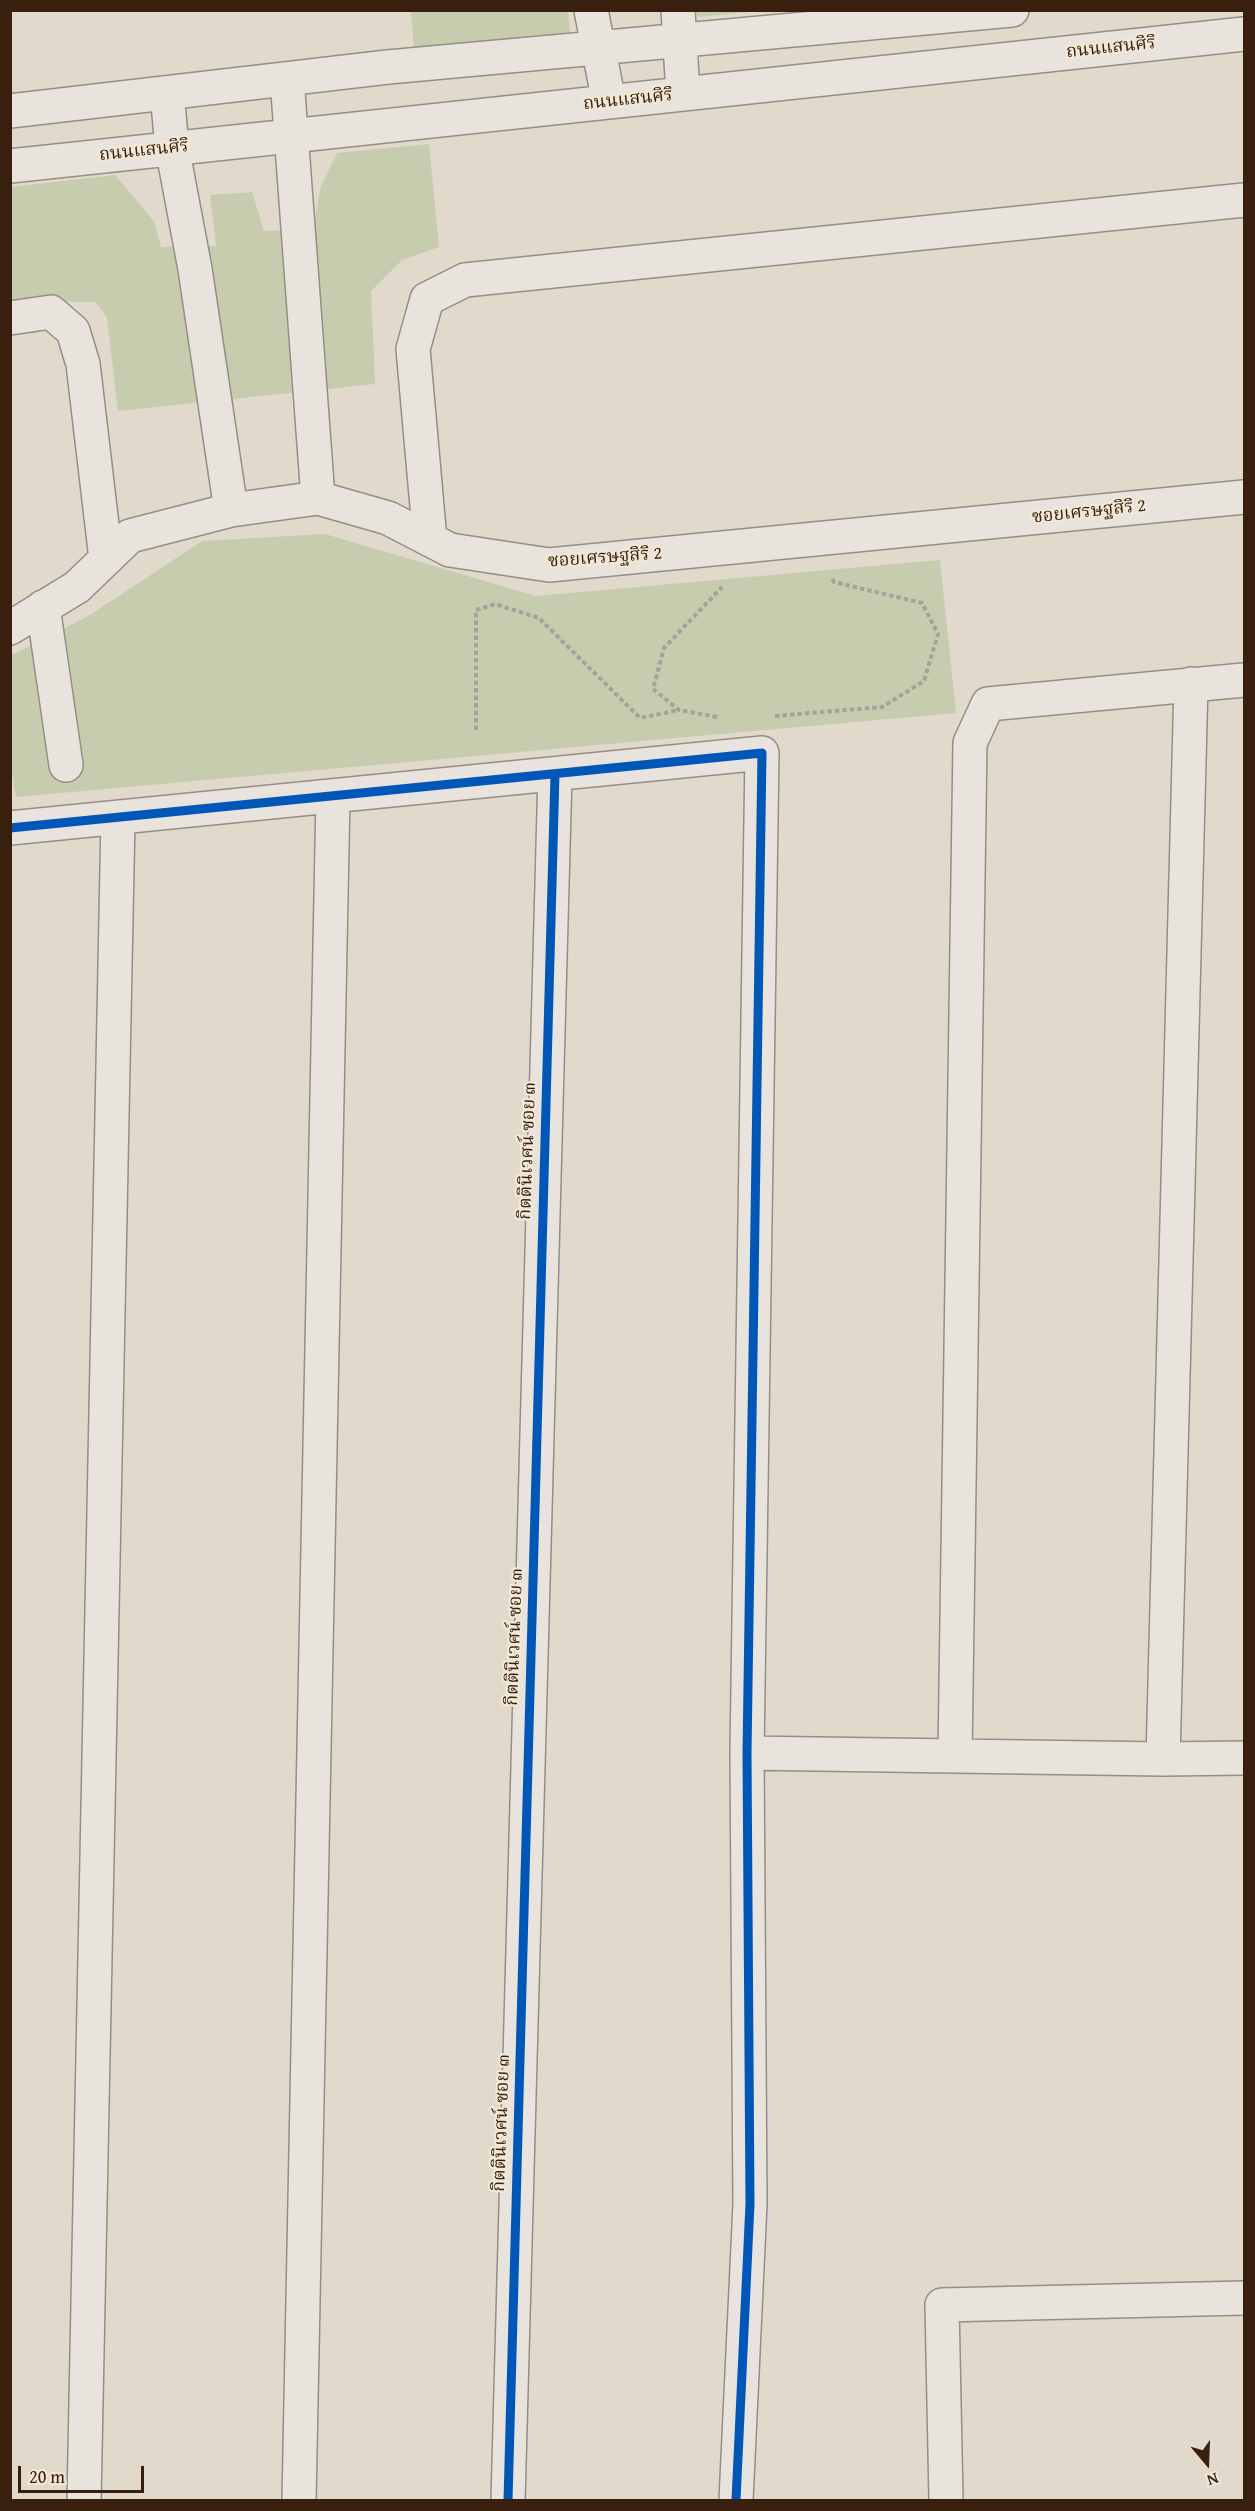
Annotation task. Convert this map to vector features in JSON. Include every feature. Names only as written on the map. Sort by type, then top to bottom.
[{"type":"street","points":[[591,10],[609,102]]},
{"type":"street","points":[[10,111],[388,67],[599,48],[679,26],[1012,10]]},
{"type":"street","points":[[679,26],[683,94]]},
{"type":"street","name":"ถนนแสนศิริ","points":[[10,166],[1245,34]]},
{"type":"street","points":[[287,79],[318,498]]},
{"type":"street","points":[[167,93],[172,147],[195,269],[231,510]]},
{"type":"street","points":[[430,540],[413,349],[427,299],[465,280],[1245,200]]},
{"type":"street","points":[[10,318],[51,312],[73,332],[83,364],[106,559]]},
{"type":"street","name":"ซอยเศรษฐสิริ 2","points":[[10,628],[77,587],[130,536],[231,510],[318,498],[387,518],[450,549],[549,565],[1245,497]]},
{"type":"street","points":[[43,607],[66,765]]},
{"type":"street","points":[[955,1755],[970,742],[988,704],[1245,680]]},
{"type":"street","points":[[1163,1759],[1191,684]]},
{"type":"street","points":[[10,828],[762,753],[747,1753],[750,2204],[736,2500]]},
{"type":"street","name":"กิตตินิเวศน์ ซอย ๓","points":[[508,2500],[555,774]]},
{"type":"street","points":[[299,2500],[333,796]]},
{"type":"street","points":[[84,2500],[118,818]]},
{"type":"street","points":[[747,1753],[1163,1759],[1245,1758]]},
{"type":"street","points":[[946,2500],[942,2305],[1245,2298]]},
{"type":"path","points":[[769,717],[882,707],[924,681],[938,634],[922,603],[834,582],[811,539]]},
{"type":"path","points":[[679,710],[653,689],[664,648],[762,544]]},
{"type":"path","points":[[476,730],[476,610],[495,604],[539,618],[640,718],[679,710],[723,718]]},
{"type":"green space","points":[[411,11],[568,11],[570,32],[414,51]]},
{"type":"green space","points":[[692,11],[757,11],[699,17]]},
{"type":"green space","points":[[429,144],[439,247],[402,260],[371,291],[375,384],[118,411],[107,318],[96,302],[11,301],[10,187],[115,175],[154,221],[161,247],[216,246],[210,195],[252,192],[264,231],[313,230],[321,186],[337,153]]},
{"type":"green space","points":[[325,534],[536,596],[940,560],[956,713],[16,797],[10,762],[10,656],[90,615],[202,541]]},
{"type":"cycle path","points":[[10,828],[762,753],[747,1753],[750,2204],[736,2500]]},
{"type":"cycle path","points":[[508,2500],[555,774]]}]
